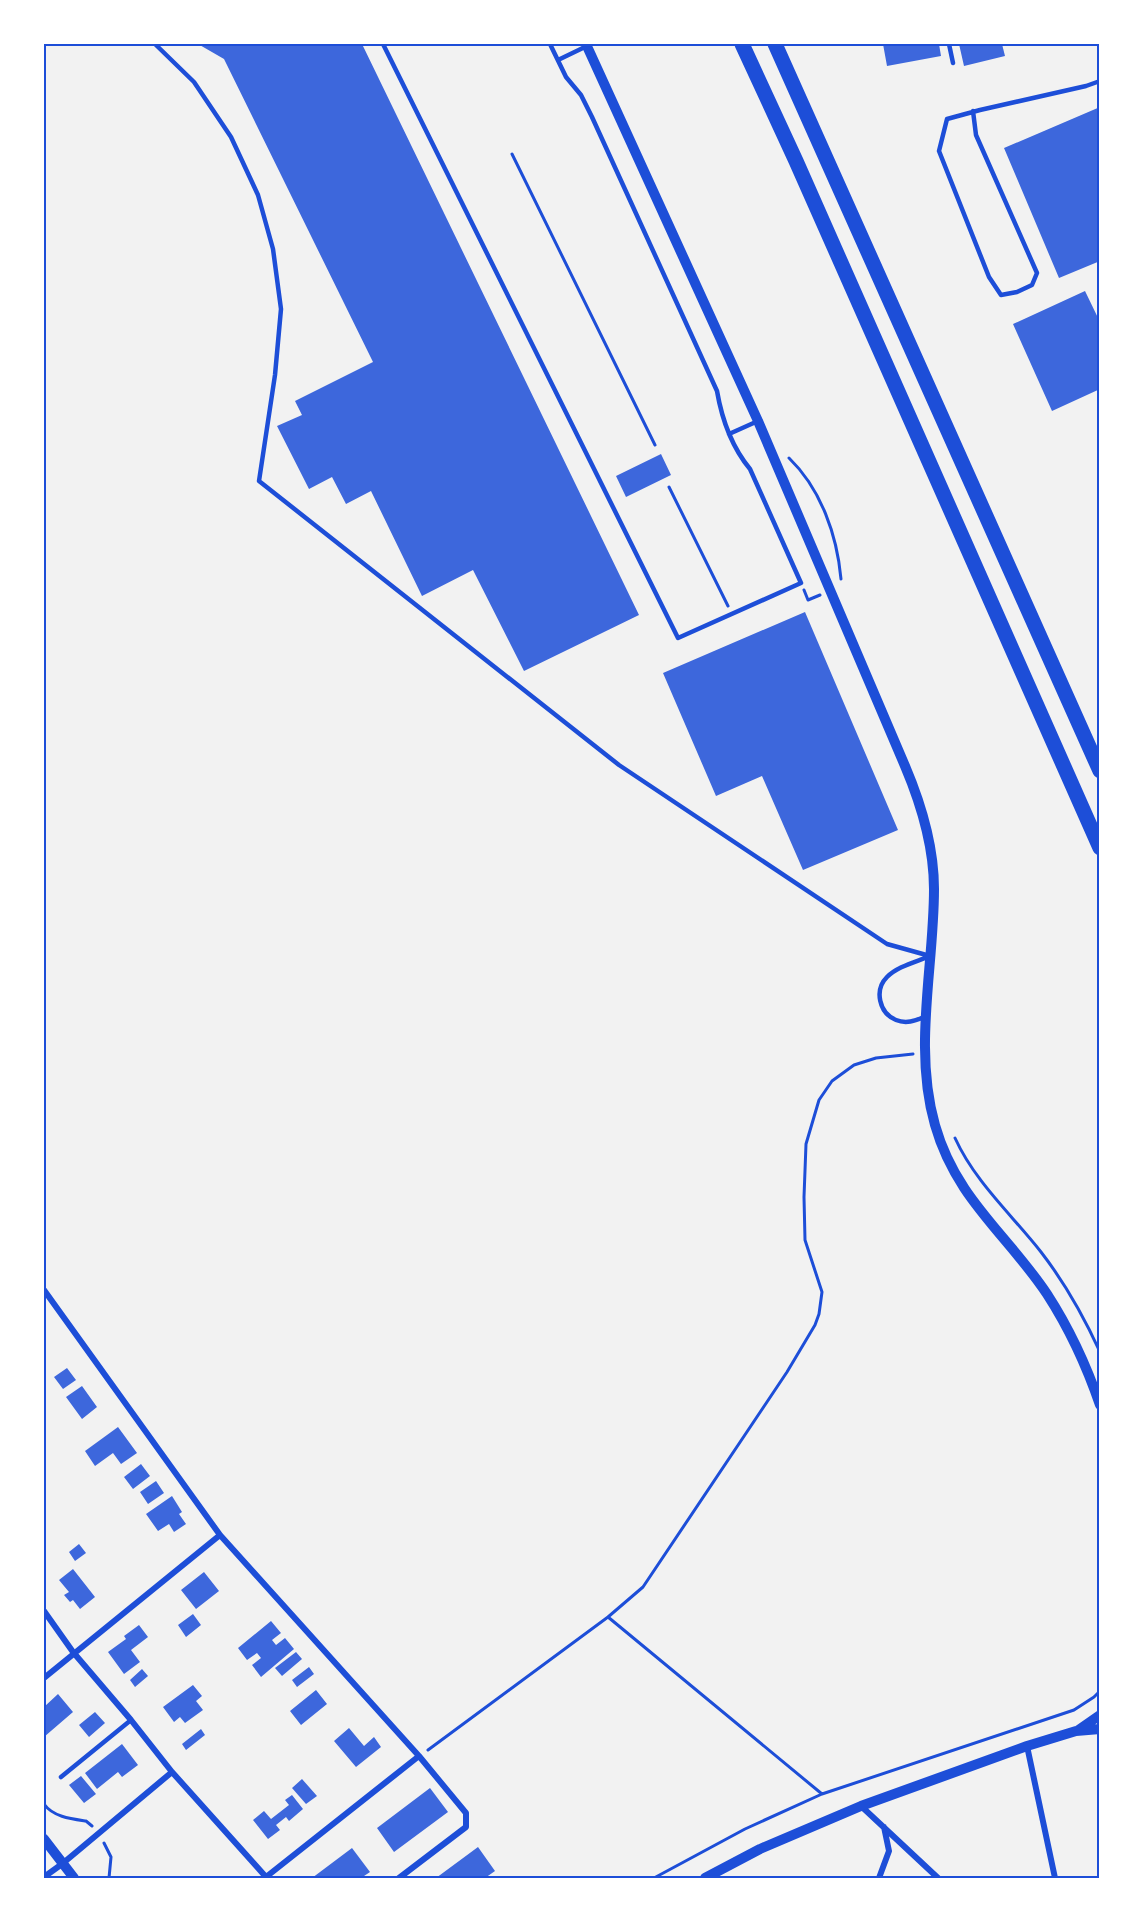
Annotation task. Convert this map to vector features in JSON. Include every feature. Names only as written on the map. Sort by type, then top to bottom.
[{"type":"highway","points":[[742,44],[1100,848]]},
{"type":"highway","points":[[775,44],[1100,771]]},
{"type":"street","points":[[586,45],[758,422],[922,809],[929,836],[934,888],[926,1017],[925,1053],[928,1092],[934,1122],[951,1169],[967,1195],[1047,1294],[1074,1342],[1100,1405]]},
{"type":"street","points":[[44,1290],[220,1535],[419,1756],[466,1813],[466,1827],[399,1878]]},
{"type":"street","points":[[44,1678],[73,1652],[220,1535]]},
{"type":"street","points":[[44,1611],[73,1652],[172,1772],[267,1878],[419,1756]]},
{"type":"street","points":[[1076,1731],[1100,1715]]},
{"type":"street","points":[[705,1878],[760,1849],[861,1806],[1027,1746],[1076,1731],[1100,1729]]},
{"type":"street","points":[[1027,1746],[1055,1878]]},
{"type":"street","points":[[44,1876],[62,1864],[172,1772]]},
{"type":"street","points":[[861,1806],[938,1878]]},
{"type":"street","points":[[879,1878],[889,1851],[884,1827]]},
{"type":"street","points":[[44,1839],[74,1878]]},
{"type":"lane","points":[[155,44],[194,82],[231,137],[258,195],[273,249],[281,309],[275,375],[260,481],[619,765],[887,944],[930,956]]},
{"type":"lane","points":[[383,44],[678,638],[801,583],[750,469],[737,453],[721,414],[717,391],[592,117],[581,95],[566,77],[550,44]]},
{"type":"lane","points":[[949,44],[953,63]]},
{"type":"lane","points":[[558,60],[586,45]]},
{"type":"lane","points":[[974,111],[976,135],[1037,273],[1032,285],[1017,292],[1001,295],[988,277],[939,151],[946,119],[974,111],[1100,81]]},
{"type":"lane","points":[[729,434],[758,422]]},
{"type":"lane","points":[[926,1017],[911,1022],[897,1021],[887,1015],[878,996],[880,987],[886,978],[896,970],[930,956]]},
{"type":"lane","points":[[61,1777],[131,1720]]},
{"type":"path","points":[[512,154],[655,445]]},
{"type":"path","points":[[785,453],[807,476],[835,538],[841,586]]},
{"type":"path","points":[[669,487],[732,613]]},
{"type":"path","points":[[419,1756],[608,1617],[643,1587],[787,1372],[815,1325],[819,1314],[822,1292],[805,1240],[804,1197],[806,1144],[819,1100],[832,1081],[854,1065],[876,1058],[925,1053]]},
{"type":"path","points":[[952,1129],[966,1158],[986,1187],[1042,1253],[1067,1288],[1100,1352]]},
{"type":"path","points":[[608,1617],[822,1794]]},
{"type":"path","points":[[654,1878],[745,1829],[822,1794],[1074,1710],[1094,1697],[1100,1690]]},
{"type":"building","points":[[198,44],[362,44],[639,615],[524,671],[473,570],[422,596],[371,491],[346,504],[332,477],[309,489],[277,426],[302,415],[295,401],[373,362],[224,59]]},
{"type":"building","points":[[883,44],[939,44],[941,56],[887,66]]},
{"type":"building","points":[[959,44],[1002,44],[1005,56],[964,66]]},
{"type":"building","points":[[1100,107],[1100,261],[1059,278],[1004,148]]},
{"type":"building","points":[[1085,291],[1100,322],[1100,389],[1052,411],[1013,324]]},
{"type":"building","points":[[661,454],[671,475],[626,497],[616,476]]},
{"type":"building","points":[[805,612],[898,830],[803,870],[762,776],[716,796],[663,673]]},
{"type":"building","points":[[67,1368],[76,1380],[63,1389],[54,1377]]},
{"type":"building","points":[[82,1386],[97,1407],[82,1419],[66,1397]]},
{"type":"building","points":[[118,1427],[137,1453],[121,1464],[113,1453],[95,1466],[85,1451]]},
{"type":"building","points":[[141,1464],[150,1476],[133,1489],[124,1477]]},
{"type":"building","points":[[156,1481],[164,1493],[148,1504],[140,1492]]},
{"type":"building","points":[[172,1496],[186,1524],[174,1532],[169,1524],[158,1531],[146,1514]]},
{"type":"building","points":[[79,1544],[86,1553],[75,1561],[69,1552]]},
{"type":"building","points":[[73,1569],[95,1597],[80,1609],[73,1600],[70,1602],[64,1595],[69,1592],[59,1580]]},
{"type":"building","points":[[204,1572],[219,1591],[196,1609],[181,1590]]},
{"type":"building","points":[[193,1614],[201,1625],[186,1637],[178,1625]]},
{"type":"building","points":[[271,1621],[281,1633],[272,1640],[276,1645],[285,1638],[294,1649],[261,1677],[252,1665],[261,1658],[257,1653],[247,1660],[238,1648]]},
{"type":"building","points":[[139,1625],[148,1637],[131,1650],[140,1662],[124,1674],[108,1652],[126,1639],[124,1636]]},
{"type":"building","points":[[296,1652],[302,1659],[282,1676],[275,1668]]},
{"type":"building","points":[[309,1667],[314,1674],[297,1687],[292,1680]]},
{"type":"building","points":[[142,1669],[148,1676],[135,1687],[130,1680]]},
{"type":"building","points":[[193,1685],[202,1696],[196,1701],[203,1710],[185,1723],[180,1717],[174,1722],[163,1707]]},
{"type":"building","points":[[316,1690],[327,1704],[301,1725],[290,1711]]},
{"type":"building","points":[[58,1694],[73,1712],[44,1737],[44,1707]]},
{"type":"building","points":[[95,1712],[105,1723],[89,1737],[79,1725]]},
{"type":"building","points":[[349,1728],[364,1746],[374,1737],[381,1747],[356,1767],[334,1741]]},
{"type":"building","points":[[201,1729],[205,1735],[186,1750],[182,1744]]},
{"type":"building","points":[[122,1744],[138,1765],[122,1777],[118,1772],[97,1789],[85,1773]]},
{"type":"building","points":[[81,1776],[96,1794],[84,1803],[69,1785]]},
{"type":"building","points":[[302,1779],[317,1796],[306,1804],[292,1788]]},
{"type":"building","points":[[430,1788],[448,1812],[394,1852],[377,1828]]},
{"type":"building","points":[[292,1795],[303,1809],[289,1821],[286,1817],[276,1825],[280,1830],[268,1839],[253,1820],[264,1811],[271,1819],[289,1805],[285,1800]]},
{"type":"building","points":[[478,1847],[495,1871],[485,1878],[436,1878]]},
{"type":"building","points":[[352,1848],[370,1872],[361,1878],[312,1878]]}]
